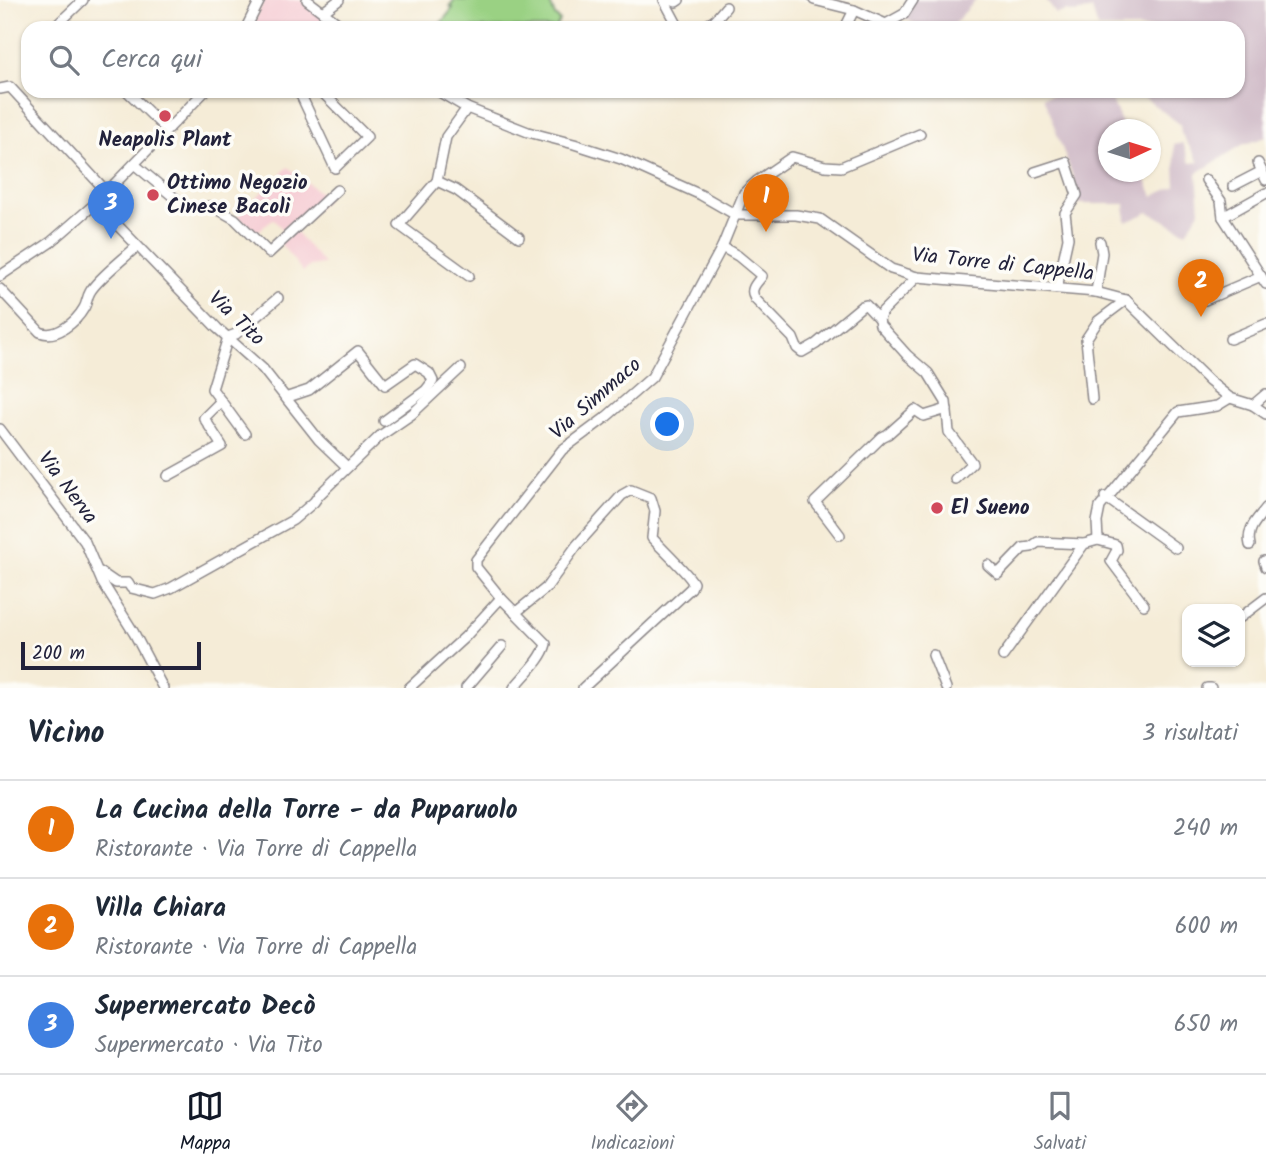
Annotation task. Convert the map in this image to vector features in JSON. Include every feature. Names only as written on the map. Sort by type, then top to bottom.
[{"type":"street","points":[[61,21],[83,0]]},
{"type":"street","points":[[307,0],[335,21]]},
{"type":"street","points":[[323,12],[339,0]]},
{"type":"street","points":[[664,0],[675,21]]},
{"type":"street","points":[[671,0],[678,0]]},
{"type":"street","points":[[814,0],[854,10],[879,21]]},
{"type":"street","points":[[891,21],[904,14],[913,0]]},
{"type":"street","points":[[252,21],[259,1]]},
{"type":"street","points":[[713,21],[726,7]]},
{"type":"street","points":[[848,21],[854,10]]},
{"type":"street","points":[[0,89],[10,87],[107,192]]},
{"type":"street","points":[[134,98],[167,130]]},
{"type":"street","points":[[0,276],[51,242],[96,203],[198,98]]},
{"type":"street","points":[[302,98],[335,168],[367,136],[328,98]]},
{"type":"street","name":"Via Torre di Cappella","points":[[450,98],[467,108],[528,132],[621,159],[701,195],[736,215],[796,215],[820,219],[891,269],[917,277],[1096,292],[1126,300],[1209,381],[1230,398],[1253,405],[1266,414]]},
{"type":"street","points":[[467,108],[446,136],[437,181],[399,225],[469,276]]},
{"type":"street","name":"Via Simmaco","points":[[514,688],[536,662],[546,644],[501,598],[476,567],[476,561],[562,450],[605,418],[652,377],[722,247],[744,193],[792,158],[841,167],[920,134]]},
{"type":"street","points":[[1034,172],[1066,162],[1077,195],[1065,213],[1068,238],[1057,288]]},
{"type":"street","points":[[134,164],[188,209],[212,206],[235,219],[269,253],[337,190]]},
{"type":"street","points":[[1233,186],[1262,172]]},
{"type":"street","points":[[1205,300],[1263,280],[1223,217],[1221,201],[1206,180]]},
{"type":"street","points":[[437,181],[456,190],[519,237]]},
{"type":"street","points":[[1223,217],[1266,193]]},
{"type":"street","name":"Via Tito","points":[[96,203],[263,369],[288,397],[294,410],[319,440],[345,466]]},
{"type":"street","points":[[1096,292],[1102,253],[1100,242]]},
{"type":"street","points":[[0,289],[40,332],[54,334],[60,332],[84,309],[90,292],[138,246]]},
{"type":"street","points":[[722,247],[738,256],[762,276],[752,288],[755,299],[793,338],[802,352],[866,305],[879,319],[884,333],[928,373],[946,402],[949,432],[972,463],[954,479]]},
{"type":"street","points":[[879,319],[882,312],[917,277]]},
{"type":"street","points":[[245,434],[212,389],[228,337],[236,334],[278,298]]},
{"type":"street","points":[[1092,399],[1086,339],[1098,321],[1126,300]]},
{"type":"street","points":[[1230,340],[1266,324]]},
{"type":"street","points":[[288,397],[309,390],[358,351],[385,385],[415,364],[429,373],[433,381],[426,390],[384,421]]},
{"type":"street","points":[[100,572],[116,583],[128,583],[131,588],[155,594],[171,589],[237,552],[304,512],[380,436],[412,414],[461,368]]},
{"type":"street","points":[[1253,405],[1266,394]]},
{"type":"street","points":[[1098,540],[1097,522],[1105,498],[1178,412],[1217,406],[1230,398]]},
{"type":"street","points":[[168,477],[222,446],[204,418],[221,401]]},
{"type":"street","points":[[840,535],[815,502],[882,437],[915,410],[924,416],[947,409]]},
{"type":"street","name":"Via Nerva","points":[[0,429],[85,542],[102,582],[134,633],[163,688]]},
{"type":"street","points":[[515,613],[546,588],[577,545],[622,495],[631,490],[651,498],[655,511],[652,538],[681,570],[691,576],[693,583],[691,588],[583,688]]},
{"type":"street","points":[[1105,498],[1176,548]]},
{"type":"street","points":[[1250,545],[1250,530],[1266,508]]},
{"type":"street","points":[[988,565],[999,574],[1023,548],[1038,542],[1084,544],[1098,540],[1116,545],[1117,550],[1111,561],[1144,605]]},
{"type":"street","points":[[1003,656],[1084,544]]},
{"type":"street","points":[[409,688],[465,637],[501,598]]},
{"type":"street","points":[[1245,614],[1266,598]]},
{"type":"street","points":[[466,688],[502,646]]},
{"type":"street","points":[[933,655],[946,688]]},
{"type":"shaded area","points":[[264,0],[300,0],[329,21],[254,21]]},
{"type":"shaded area","points":[[911,0],[976,0],[956,21],[910,21],[901,15]]},
{"type":"shaded area","points":[[1046,0],[1266,0],[1266,137],[1242,145],[1197,173],[1200,211],[1186,232],[1149,212],[1126,222],[1125,204],[1079,204],[1072,174],[1043,98],[1111,98],[1120,119],[1098,119],[1098,182],[1147,182],[1153,196],[1176,186],[1174,145],[1183,143],[1190,163],[1199,162],[1181,133],[1180,124],[1145,98],[1245,98],[1245,21],[1096,21],[1092,9],[1076,13],[1066,11],[1056,14]]},
{"type":"shaded area","points":[[288,167],[327,199],[294,230],[324,264],[310,266],[303,272],[280,243],[289,236],[273,219],[256,233],[237,216]]},
{"type":"green space","points":[[454,0],[549,0],[555,16],[560,21],[443,21],[453,8],[450,6]]},
{"type":"place","name":"Neapolis Plant","points":[[165,116]]},
{"type":"place","name":"Ottimo Negozio Cinese Bacoli","points":[[153,195]]},
{"type":"place","name":"La Cucina della Torre - da Puparuolo","points":[[766,232]]},
{"type":"place","name":"Supermercato Decò","points":[[111,239]]},
{"type":"place","name":"Villa Chiara","points":[[1201,317]]},
{"type":"place","name":"El Sueno","points":[[937,508]]}]
